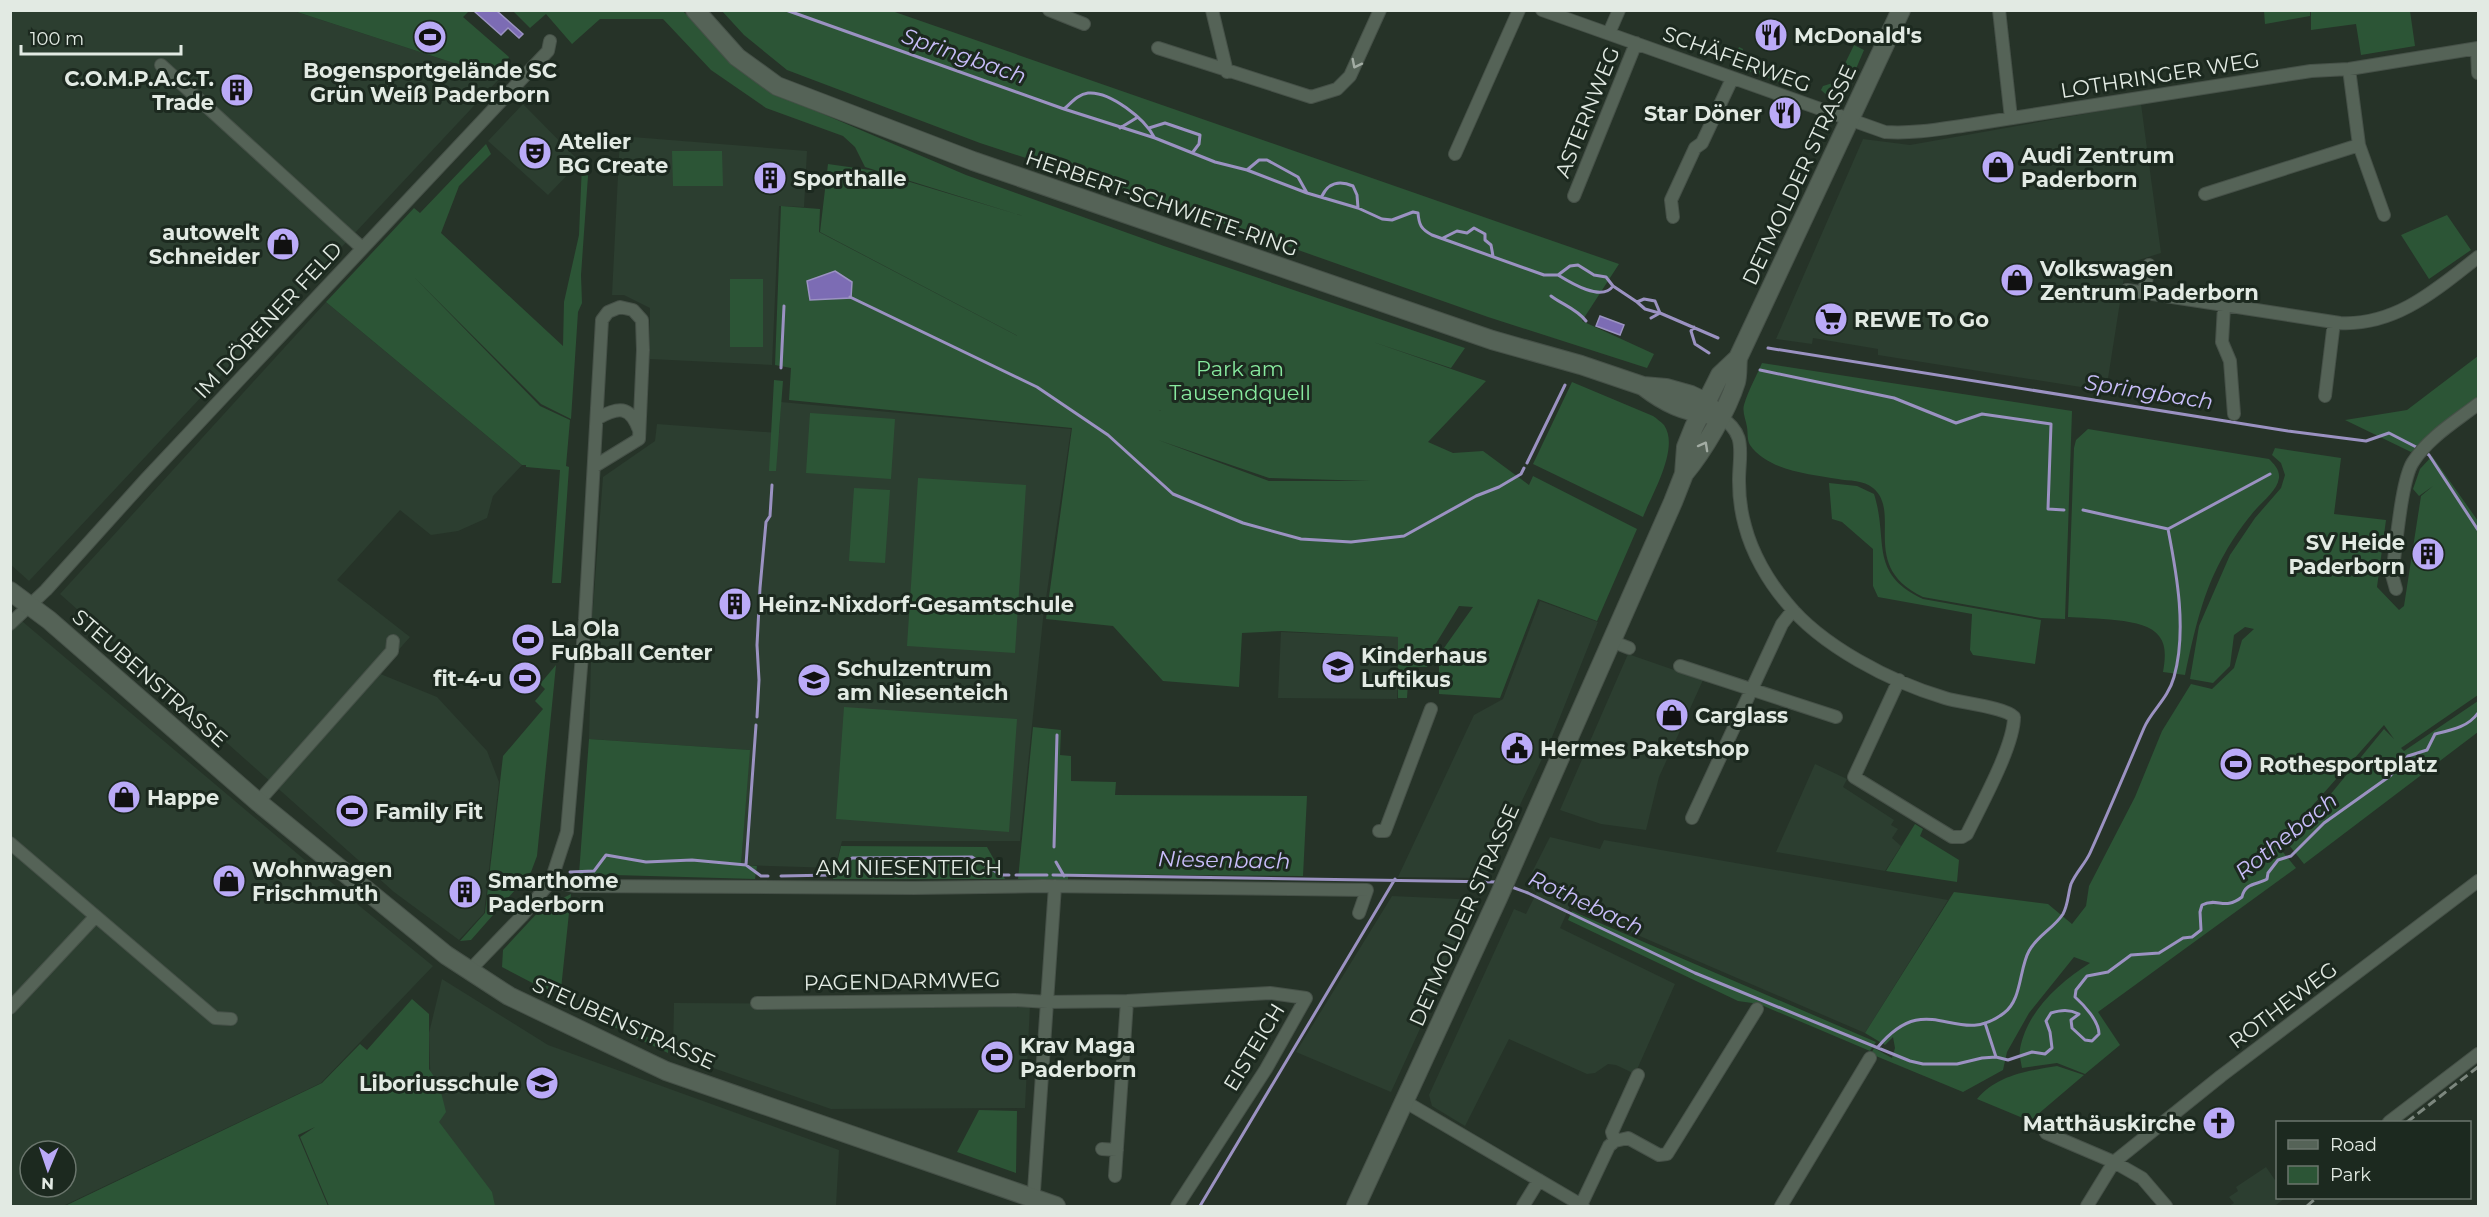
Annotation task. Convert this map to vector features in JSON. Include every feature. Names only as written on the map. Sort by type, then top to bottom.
[{"type":"main road","name":"HERBERT-SCHWIETE-RING","points":[[695,10],[737,57],[777,86],[973,161],[1492,340],[1581,365],[1643,386],[1666,388],[1719,416]]},
{"type":"main road","name":"DETMOLDER STRASSE","points":[[1684,474],[1686,447],[1703,408],[1720,375],[1738,358],[1901,10]]},
{"type":"main road","name":"DETMOLDER STRASSE","points":[[1356,1206],[1504,884],[1684,474],[1701,453],[1737,380],[1738,358]]},
{"type":"main road","name":"HERBERT-SCHWIETE-RING","points":[[1643,386],[1663,402],[1684,411],[1703,408]]},
{"type":"main road","points":[[1663,402],[1676,418],[1686,447]]},
{"type":"main road","name":"STEUBENSTRASSE","points":[[10,591],[30,605],[258,802],[468,972],[531,1008],[666,1071],[1034,1203],[1056,1206]]},
{"type":"street","points":[[1212,10],[1227,72]]},
{"type":"street","points":[[1158,48],[1227,72],[1311,97],[1337,89],[1350,76],[1380,10]]},
{"type":"street","points":[[1455,154],[1519,10]]},
{"type":"street","name":"SCHÄFERWEG","points":[[1542,10],[1732,80],[1851,120]]},
{"type":"street","points":[[1609,33],[1619,10]]},
{"type":"street","points":[[1999,10],[2011,118]]},
{"type":"street","points":[[1048,11],[1084,24]]},
{"type":"street","name":"IM DÖRENER FELD","points":[[10,624],[548,51],[550,40]]},
{"type":"street","name":"ASTERNWEG","points":[[1574,196],[1636,43]]},
{"type":"street","name":"LOTHRINGER WEG","points":[[1851,120],[1885,132],[1907,133],[2311,71],[2349,69],[2478,48],[2478,73]]},
{"type":"street","points":[[161,64],[362,248]]},
{"type":"street","points":[[2349,69],[2359,144],[2384,215]]},
{"type":"street","points":[[1673,217],[1671,200],[1695,148],[1702,143],[1732,80]]},
{"type":"street","points":[[2205,194],[2359,144]]},
{"type":"street","points":[[2127,290],[2334,322],[2366,323],[2396,314],[2417,302],[2478,257]]},
{"type":"street","points":[[2144,293],[2149,265]]},
{"type":"street","points":[[2224,306],[2222,342],[2230,361],[2234,414]]},
{"type":"street","points":[[468,972],[522,916],[551,881],[567,832],[595,466],[602,320],[608,312],[620,307],[633,310],[642,320],[639,439],[595,466]]},
{"type":"street","points":[[2325,396],[2334,322]]},
{"type":"street","points":[[2396,589],[2392,575],[2405,483],[2410,466],[2423,449],[2478,404]]},
{"type":"street","points":[[597,418],[616,409],[625,410],[636,422],[640,431]]},
{"type":"street","points":[[1719,416],[1730,423],[1739,437],[1738,484],[1741,509],[1750,541],[1770,579],[1793,610],[1820,634],[1843,650],[1899,680],[1944,698],[2004,710],[2014,717],[2014,728],[2006,749],[1967,834],[1958,838],[1945,833],[1854,777],[1899,680]]},
{"type":"street","points":[[1692,818],[1782,624],[1793,610]]},
{"type":"street","points":[[258,802],[392,651],[393,641]]},
{"type":"street","points":[[1611,641],[1629,648]]},
{"type":"street","points":[[1680,666],[1836,717]]},
{"type":"street","points":[[1378,831],[1385,831],[1431,709]]},
{"type":"street","points":[[10,843],[215,1018],[231,1019]]},
{"type":"street","name":"AM NIESENTEICH","points":[[551,881],[574,886],[914,888],[1055,886],[1367,890],[1359,913]]},
{"type":"street","name":"ROTHEWEG","points":[[2088,1206],[2114,1162],[2221,1076],[2478,881]]},
{"type":"street","points":[[1034,1203],[1055,886]]},
{"type":"street","points":[[10,1008],[94,917]]},
{"type":"street","name":"EISTEICH","points":[[1048,1002],[1127,1001],[1270,993],[1306,998],[1266,1069],[1177,1206]]},
{"type":"street","name":"PAGENDARMWEG","points":[[757,1002],[1015,1000],[1048,1002]]},
{"type":"street","points":[[1115,1176],[1127,1001]]},
{"type":"street","points":[[1404,1101],[1582,1206],[1609,1146],[1615,1141],[1628,1138],[1659,1155],[1667,1154],[1757,1010]]},
{"type":"street","points":[[2390,1121],[2478,1054]]},
{"type":"street","points":[[1781,1206],[1870,1058]]},
{"type":"street","points":[[1615,1141],[1612,1132],[1638,1075]]},
{"type":"street","points":[[2046,1133],[2114,1162],[2142,1178],[2166,1206]]},
{"type":"street","points":[[1102,1149],[1117,1150]]},
{"type":"street","points":[[1523,1206],[1539,1180]]},
{"type":"shaded area","points":[[10,11],[294,11],[500,78],[29,581],[10,564]]},
{"type":"shaded area","points":[[474,11],[497,11],[523,34],[519,38],[508,28],[501,35]]},
{"type":"shaded area","points":[[523,104],[580,162],[548,195],[488,141]]},
{"type":"shaded area","points":[[2141,104],[2161,253],[2126,264],[2106,391],[1878,355],[1878,349],[1813,338],[1812,344],[1776,339],[1863,139],[1910,145]]},
{"type":"shaded area","points":[[620,136],[807,151],[804,207],[779,206],[772,365],[650,359],[650,308],[624,295],[612,295]]},
{"type":"shaded area","points":[[835,271],[852,282],[851,298],[810,300],[807,281]]},
{"type":"shaded area","points":[[326,302],[522,465],[493,496],[487,518],[458,531],[431,535],[400,510],[337,580],[410,637],[378,673],[437,697],[487,751],[499,782],[484,913],[459,940],[394,892],[60,594]]},
{"type":"shaded area","points":[[1600,316],[1624,325],[1620,335],[1596,326]]},
{"type":"shaded area","name":"Schulzentrum am Niesenteich","points":[[781,402],[1071,429],[1043,619],[1020,841],[842,841],[835,868],[741,865],[749,750],[589,739],[592,620],[603,477],[655,441],[657,424],[779,433]]},
{"type":"shaded area","points":[[1540,601],[1598,622],[1550,742],[1485,878],[1398,877],[1474,715],[1503,699]]},
{"type":"shaded area","points":[[10,611],[433,966],[321,1083],[78,1199],[78,1139],[18,1139],[18,1199],[78,1199],[63,1206],[11,1206]]},
{"type":"shaded area","name":"Kinderhaus Luftikus","points":[[1281,632],[1399,637],[1397,699],[1278,698]]},
{"type":"shaded area","points":[[1628,654],[1703,680],[1659,777],[1646,830],[1601,824],[1560,810]]},
{"type":"shaded area","points":[[1815,764],[1847,779],[1843,787],[1894,820],[1891,825],[1898,829],[1892,838],[1901,846],[1885,871],[1776,852]]},
{"type":"shaded area","points":[[1550,837],[1600,849],[1604,840],[1948,900],[1865,1033],[1570,906],[1560,928],[1675,984],[1635,1074],[1616,1065],[1608,1064],[1595,1073],[1587,1074],[1509,1039],[1465,1126],[1432,1106],[1429,1095],[1514,909],[1526,914],[1537,892],[1525,886]]},
{"type":"shaded area","points":[[1392,896],[1479,900],[1391,1092],[1296,1052]]},
{"type":"shaded area","name":"Liboriusschule","points":[[442,979],[548,1045],[839,1150],[836,1206],[482,1206],[440,1131],[431,1096],[429,1033]]},
{"type":"shaded area","points":[[674,1003],[1030,1005],[1025,1108],[831,1109],[673,1054]]},
{"type":"shaded area","points":[[2266,1167],[2276,1180],[2276,1199],[2284,1199],[2275,1206],[2229,1206],[2234,1203],[2229,1197],[2238,1191],[2236,1187]]},
{"type":"green space","name":"Bogensportgelände SC Grün Weiß Paderborn","points":[[294,11],[469,11],[463,17],[509,57],[506,65],[510,68],[500,78]]},
{"type":"green space","name":"Park am Tausendquell","points":[[513,11],[683,11],[730,61],[774,93],[966,175],[1164,246],[1465,348],[1451,368],[1373,342],[1486,381],[1428,442],[1453,453],[1483,451],[1529,485],[1533,476],[1637,529],[1597,621],[1538,599],[1500,698],[1439,694],[1439,662],[1444,648],[1473,607],[1459,606],[1435,645],[1427,667],[1409,667],[1407,698],[1398,698],[1398,637],[1281,631],[1242,633],[1239,687],[1163,681],[1113,626],[1046,619],[1072,428],[789,400],[791,368],[775,365],[781,206],[820,209],[819,232],[1161,411],[820,232],[828,164],[870,170],[1023,216],[865,167],[855,147],[843,136],[766,108],[711,70],[663,19],[600,19],[572,44],[546,14],[530,28]],"holes":[[[1158,440],[1269,478],[1370,481],[1269,481]]]},
{"type":"green space","points":[[722,11],[892,11],[1619,264],[1582,321],[1654,354],[1647,368],[1488,317],[1179,208],[980,143],[787,70],[744,35]]},
{"type":"green space","points":[[2264,11],[2310,11],[2310,16],[2265,24]]},
{"type":"green space","points":[[2311,11],[2410,11],[2415,46],[2361,55],[2356,24],[2311,30]]},
{"type":"green space","points":[[1854,45],[1864,50],[1844,97],[1832,100],[1821,90],[1823,86],[1836,82]]},
{"type":"green space","points":[[1739,47],[1743,49],[1742,57],[1751,68],[1781,78],[1783,83],[1731,65]]},
{"type":"green space","points":[[486,144],[491,154],[459,186],[441,233],[563,346],[564,302],[579,235],[582,164],[588,176],[581,275],[582,303],[578,312],[571,419],[541,404],[414,277],[540,406],[570,420],[561,583],[552,583],[560,470],[522,465],[326,302],[414,208],[420,213]]},
{"type":"green space","points":[[672,151],[722,151],[723,186],[673,186]]},
{"type":"green space","points":[[2447,215],[2471,250],[2429,279],[2401,235]]},
{"type":"green space","points":[[730,279],[763,279],[763,347],[730,347]]},
{"type":"green space","points":[[2478,356],[2478,399],[2411,452],[2345,420],[2407,410]]},
{"type":"green space","points":[[1762,363],[2072,411],[2065,619],[2041,618],[1923,597],[1903,584],[1892,570],[1887,555],[1884,511],[1881,499],[1873,488],[1861,482],[1803,473],[1778,466],[1767,461],[1750,445],[1744,408]]},
{"type":"green space","points":[[774,380],[783,381],[776,471],[769,471]]},
{"type":"green space","points":[[1572,382],[1653,416],[1664,425],[1669,446],[1667,458],[1643,517],[1533,464]]},
{"type":"green space","points":[[810,413],[895,419],[891,479],[806,473]]},
{"type":"green space","points":[[2088,429],[2269,459],[2278,470],[2279,478],[2275,488],[2237,533],[2217,567],[2205,597],[2185,675],[2163,672],[2165,658],[2163,644],[2159,636],[2142,625],[2117,620],[2068,617],[2074,448],[2076,440]]},
{"type":"green space","points":[[2275,448],[2341,458],[2334,514],[2386,520],[2377,587],[2399,610],[2404,606],[2421,496],[2433,486],[2419,496],[2413,489],[2420,469],[2432,456],[2478,521],[2478,695],[2401,748],[2404,751],[2478,701],[2478,732],[2304,864],[2289,845],[2384,729],[2394,739],[2384,725],[2267,857],[2278,846],[2296,868],[2098,1012],[2120,1045],[2085,1074],[2057,1063],[2022,1068],[2020,1056],[2024,1035],[2037,1010],[2056,989],[2090,963],[2074,957],[2029,1013],[2007,1052],[2003,1070],[1963,1092],[1871,1054],[1874,1048],[1892,1058],[1895,1048],[1893,1037],[1885,1045],[1865,1033],[1954,892],[2048,904],[2072,924],[2086,906],[2089,886],[2135,797],[2162,731],[2191,684],[2212,689],[2234,668],[2242,640],[2254,629],[2245,627],[2234,635],[2230,666],[2213,683],[2190,679],[2199,626],[2230,555],[2255,518],[2281,488],[2285,475],[2281,463],[2272,455]]},
{"type":"green space","points":[[918,478],[1026,485],[1015,653],[907,646]]},
{"type":"green space","points":[[1829,483],[1857,486],[1874,494],[1887,567],[1894,578],[1906,589],[1923,599],[2041,620],[2035,664],[1973,655],[1970,650],[1972,614],[1878,597],[1873,586],[1873,549],[1842,522],[1832,519]]},
{"type":"green space","points":[[854,488],[890,490],[885,563],[849,561]]},
{"type":"green space","points":[[556,665],[537,856],[531,872],[471,940],[460,941],[485,913],[503,756],[543,709],[535,701],[545,689],[540,684]]},
{"type":"green space","points":[[844,707],[1017,719],[1009,832],[836,819]]},
{"type":"green space","points":[[1033,727],[1061,730],[1060,755],[1071,756],[1071,781],[1116,782],[1115,795],[1307,796],[1303,876],[1068,874],[1068,880],[1018,879]]},
{"type":"green space","points":[[589,739],[750,750],[741,865],[757,866],[755,879],[579,874]]},
{"type":"green space","points":[[1915,824],[1923,829],[1920,836],[1959,860],[1957,882],[1886,871]]},
{"type":"green space","points":[[841,846],[987,847],[1005,879],[833,879]]},
{"type":"green space","points":[[571,894],[561,989],[544,989],[502,967],[503,950],[541,909]]},
{"type":"green space","points":[[1572,911],[1876,1042],[1870,1051],[1759,1004],[1738,1001],[1568,920]]},
{"type":"green space","points":[[412,999],[429,1014],[429,1069],[439,1084],[446,1112],[439,1122],[492,1192],[495,1206],[329,1206],[300,1137],[315,1127],[298,1135],[328,1206],[65,1206],[322,1083],[360,1044],[367,1050]]},
{"type":"green space","points":[[560,1001],[565,1001],[668,1046],[668,1053]]},
{"type":"green space","points":[[2057,1066],[2084,1075],[2030,1121],[1977,1099],[2003,1079],[2024,1072]]},
{"type":"green space","points":[[979,1110],[1017,1111],[1016,1173],[957,1152]]},
{"type":"waterway","name":"Springbach","points":[[786,10],[1064,109],[1084,94],[1106,96],[1135,115],[1154,137]]},
{"type":"waterway","name":"Springbach","points":[[1064,109],[1155,138],[1215,162],[1247,170],[1259,160],[1267,160],[1298,177],[1307,193],[1358,208],[1382,219],[1392,220],[1413,212],[1418,213],[1421,226],[1432,235],[1544,275],[1558,275],[1570,266],[1578,265],[1594,275],[1606,277],[1613,286],[1637,302],[1644,299],[1655,301],[1660,313],[1718,338]]},
{"type":"waterway","points":[[1120,128],[1138,117]]},
{"type":"waterway","points":[[1149,128],[1165,123],[1200,135],[1199,144],[1193,152]]},
{"type":"waterway","name":"Springbach","points":[[1247,170],[1307,193]]},
{"type":"waterway","name":"Springbach","points":[[1322,196],[1327,188],[1334,184],[1348,184],[1353,186],[1357,195],[1358,208]]},
{"type":"waterway","name":"Springbach","points":[[1443,238],[1457,231],[1467,233],[1474,228],[1485,234],[1485,240],[1491,245],[1493,256]]},
{"type":"waterway","name":"Springbach","points":[[1558,275],[1594,292],[1602,292],[1613,286]]},
{"type":"waterway","points":[[1551,296],[1574,310],[1586,321]]},
{"type":"waterway","points":[[850,297],[1037,387],[1108,435],[1173,494],[1243,523],[1301,539],[1351,542],[1404,536],[1476,496],[1499,487],[1521,474],[1524,468]]},
{"type":"waterway","name":"Springbach","points":[[1637,302],[1645,309],[1659,313]]},
{"type":"waterway","points":[[781,368],[784,306]]},
{"type":"waterway","name":"Springbach","points":[[1651,318],[1660,313]]},
{"type":"waterway","points":[[1694,327],[1691,331],[1695,344],[1709,353]]},
{"type":"waterway","name":"Springbach","points":[[1768,348],[2288,431],[2366,441],[2389,433],[2420,449]]},
{"type":"waterway","points":[[1760,370],[1894,398],[1956,423],[1982,414],[2051,424],[2048,509],[2064,510]]},
{"type":"waterway","points":[[1527,463],[1565,385]]},
{"type":"waterway","name":"Springbach","points":[[2425,452],[2478,530]]},
{"type":"waterway","points":[[2083,510],[2168,529],[2270,474]]},
{"type":"waterway","points":[[757,717],[760,588],[772,485]]},
{"type":"waterway","points":[[1878,1047],[1896,1030],[1912,1021],[1928,1019],[1971,1025],[1987,1023],[2004,1013],[2014,1000],[2029,951],[2063,914],[2071,884],[2090,853],[2144,728],[2168,692],[2174,677],[2180,641],[2180,622],[2175,565],[2168,529]]},
{"type":"waterway","name":"Rothebach","points":[[1509,886],[1695,973],[1910,1061],[1923,1064],[1957,1064],[1982,1058],[1996,1057],[2008,1060],[2032,1052],[2045,1054],[2052,1048],[2046,1021],[2051,1013],[2072,1011],[2079,1014],[2071,1020],[2072,1028],[2085,1040],[2092,1041],[2099,1034],[2094,1019],[2075,997],[2076,990],[2087,976],[2108,972],[2131,955],[2159,953],[2183,938],[2192,937],[2201,930],[2202,905],[2212,902],[2226,904],[2242,897],[2249,886],[2267,879],[2268,873],[2278,860],[2291,856],[2324,823],[2390,776],[2408,756],[2427,750],[2435,734],[2464,725],[2478,713]]},
{"type":"waterway","points":[[746,865],[756,725]]},
{"type":"waterway","points":[[1054,847],[1057,735]]},
{"type":"waterway","name":"Niesenbach","points":[[570,872],[594,871],[606,855],[646,862],[692,860],[746,865],[761,876],[768,876]]},
{"type":"waterway","name":"Niesenbach","points":[[781,876],[833,875],[852,858],[972,857],[1001,875],[1009,875]]},
{"type":"waterway","points":[[1056,862],[1064,876]]},
{"type":"waterway","name":"Niesenbach","points":[[1016,875],[1047,875]]},
{"type":"waterway","name":"Niesenbach","points":[[1053,875],[1497,882]]},
{"type":"waterway","name":"Rothebach","points":[[1200,1206],[1395,879]]},
{"type":"waterway","points":[[1985,1023],[1996,1057]]},
{"type":"railway","points":[[2408,1121],[2478,1067]]},
{"type":"railway","points":[[2307,1206],[2315,1199]]},
{"type":"place","name":"McDonald's","points":[[1771,35]]},
{"type":"place","name":"Bogensportgelände SC Grün Weiß Paderborn","points":[[430,37]]},
{"type":"place","name":"C.O.M.P.A.C.T. Trade","points":[[237,90]]},
{"type":"place","name":"Star Döner","points":[[1785,113]]},
{"type":"place","name":"Atelier BG Create","points":[[535,153]]},
{"type":"place","name":"Audi Zentrum Paderborn","points":[[1998,167]]},
{"type":"place","name":"Sporthalle","points":[[770,178]]},
{"type":"place","name":"autowelt Schneider","points":[[283,244]]},
{"type":"place","name":"Volkswagen Zentrum Paderborn","points":[[2017,280]]},
{"type":"place","name":"REWE To Go","points":[[1831,319]]},
{"type":"place","name":"SV Heide Paderborn","points":[[2428,554]]},
{"type":"place","name":"Heinz-Nixdorf-Gesamtschule","points":[[735,604]]},
{"type":"place","name":"La Ola Fußball Center","points":[[528,640]]},
{"type":"place","name":"Kinderhaus Luftikus","points":[[1338,667]]},
{"type":"place","name":"fit-4-u","points":[[525,678]]},
{"type":"place","name":"Schulzentrum am Niesenteich","points":[[814,680]]},
{"type":"place","name":"Carglass","points":[[1672,715]]},
{"type":"place","name":"Hermes Paketshop","points":[[1517,748]]},
{"type":"place","name":"Rothesportplatz","points":[[2236,764]]},
{"type":"place","name":"Happe","points":[[124,797]]},
{"type":"place","name":"Family Fit","points":[[352,811]]},
{"type":"place","name":"Wohnwagen Frischmuth","points":[[229,881]]},
{"type":"place","name":"Smarthome Paderborn","points":[[465,892]]},
{"type":"place","name":"Krav Maga Paderborn","points":[[997,1057]]},
{"type":"place","name":"Liboriusschule","points":[[542,1083]]},
{"type":"place","name":"Matthäuskirche","points":[[2219,1123]]}]
